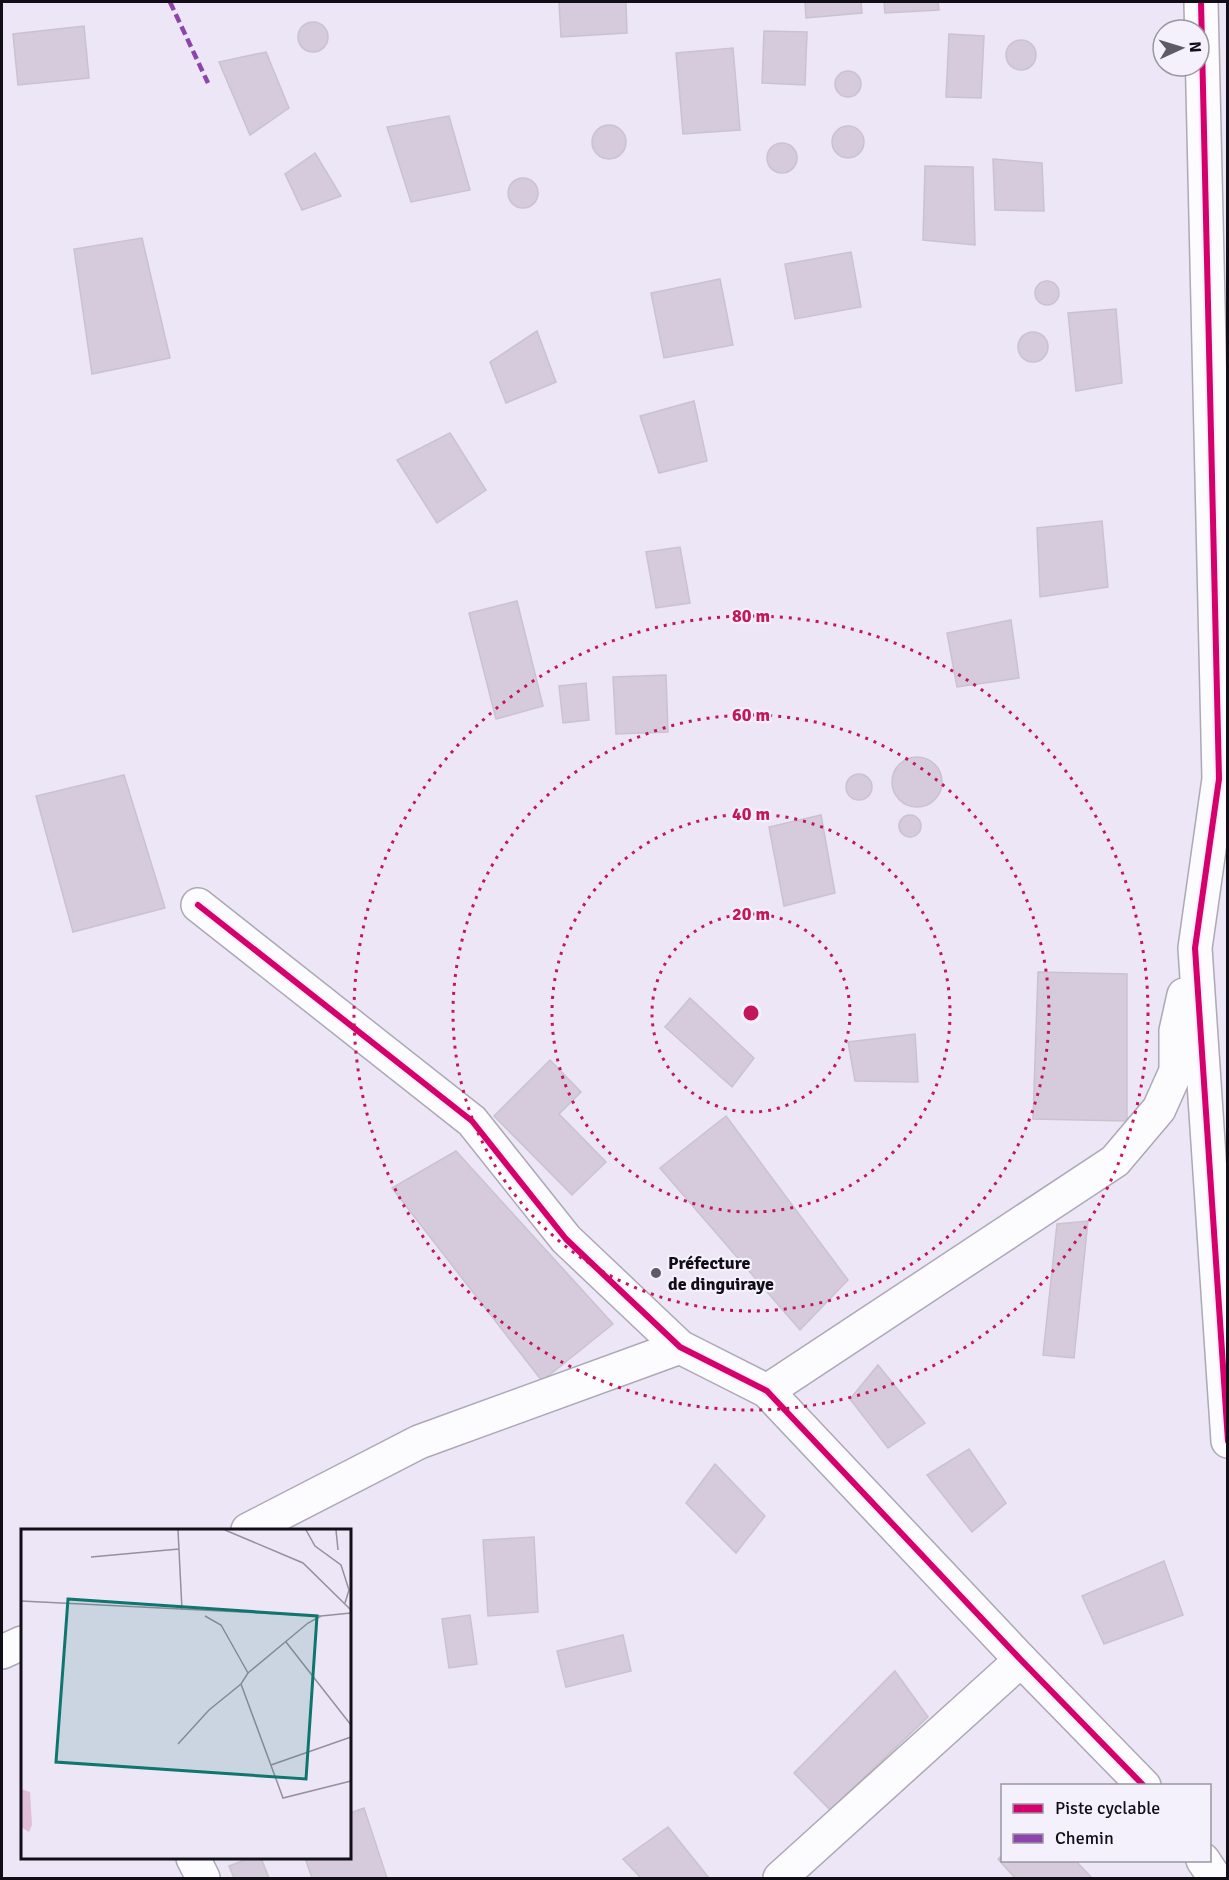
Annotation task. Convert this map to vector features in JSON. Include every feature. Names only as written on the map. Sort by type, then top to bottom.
[{"type":"street","points":[[767,1391],[1115,1161],[1159,1109],[1176,1071],[1176,1031],[1218,862],[1219,778],[1201,2]]},
{"type":"street","points":[[198,905],[472,1121],[566,1239],[680,1347],[767,1391],[1021,1660],[1143,1784]]},
{"type":"street","points":[[1195,948],[1227,1441]]},
{"type":"street","points":[[250,1529],[419,1442],[680,1347]]},
{"type":"street","points":[[2,1652],[21,1643]]},
{"type":"street","points":[[780,1878],[1021,1660]]},
{"type":"street","points":[[194,1859],[203,1878]]},
{"type":"street","points":[[1204,1862],[1215,1878]]},
{"type":"building","points":[[559,2],[626,2],[627,33],[561,37]]},
{"type":"building","points":[[805,2],[861,2],[862,13],[806,18]]},
{"type":"building","points":[[884,2],[938,2],[939,10],[885,13]]},
{"type":"building","points":[[313,22],[323,27],[328,37],[323,47],[313,52],[303,47],[298,37],[303,27]]},
{"type":"building","points":[[84,26],[89,78],[18,85],[13,34]]},
{"type":"building","points":[[764,31],[807,32],[805,85],[762,83]]},
{"type":"building","points":[[949,34],[984,36],[981,98],[946,97]]},
{"type":"building","points":[[1021,40],[1027,41],[1035,49],[1035,61],[1027,69],[1021,70],[1015,69],[1007,61],[1006,55],[1007,49],[1015,41]]},
{"type":"building","points":[[733,48],[740,130],[683,134],[676,53]]},
{"type":"building","points":[[266,52],[289,108],[250,135],[219,62]]},
{"type":"building","points":[[848,71],[857,75],[861,84],[857,93],[848,97],[839,93],[835,84],[839,75]]},
{"type":"building","points":[[449,116],[470,190],[411,202],[387,127]]},
{"type":"building","points":[[609,125],[621,130],[626,142],[621,154],[609,159],[597,154],[592,142],[597,130]]},
{"type":"building","points":[[848,126],[859,131],[864,142],[859,153],[848,158],[837,153],[832,142],[837,131]]},
{"type":"building","points":[[782,143],[788,144],[796,152],[796,164],[788,172],[782,173],[776,172],[768,164],[767,158],[768,152],[776,144]]},
{"type":"building","points":[[315,153],[341,196],[302,210],[285,174]]},
{"type":"building","points":[[993,159],[1042,163],[1044,211],[995,210]]},
{"type":"building","points":[[925,166],[973,167],[975,245],[923,240]]},
{"type":"building","points":[[523,178],[534,182],[538,193],[534,204],[523,208],[512,204],[508,193],[512,182]]},
{"type":"building","points":[[142,238],[170,358],[92,374],[74,249]]},
{"type":"building","points":[[851,252],[861,307],[795,319],[785,264]]},
{"type":"building","points":[[720,279],[733,345],[664,358],[651,293]]},
{"type":"building","points":[[1047,281],[1056,284],[1059,293],[1056,302],[1047,305],[1038,302],[1035,293],[1038,284]]},
{"type":"building","points":[[1116,309],[1122,383],[1076,391],[1068,313]]},
{"type":"building","points":[[537,331],[556,382],[506,403],[490,362]]},
{"type":"building","points":[[1033,332],[1043,337],[1048,347],[1043,357],[1033,362],[1023,357],[1018,347],[1023,337]]},
{"type":"building","points":[[694,401],[707,461],[659,473],[640,416]]},
{"type":"building","points":[[450,433],[486,490],[437,523],[397,460]]},
{"type":"building","points":[[1102,521],[1108,587],[1040,597],[1037,528]]},
{"type":"building","points":[[680,547],[690,603],[656,608],[646,552]]},
{"type":"building","points":[[517,601],[543,706],[496,719],[469,613]]},
{"type":"building","points":[[1011,620],[1019,678],[957,687],[947,633]]},
{"type":"building","points":[[666,675],[668,732],[616,734],[613,677]]},
{"type":"building","points":[[586,683],[589,720],[563,723],[559,686]]},
{"type":"building","points":[[912,757],[922,757],[935,764],[942,777],[942,787],[935,800],[922,807],[912,807],[903,803],[896,796],[892,787],[892,777],[896,768],[903,761]]},
{"type":"building","points":[[859,774],[868,778],[872,787],[868,796],[859,800],[850,796],[846,787],[850,778]]},
{"type":"building","points":[[124,775],[165,908],[73,932],[36,796]]},
{"type":"building","points":[[821,815],[835,893],[784,906],[769,827]]},
{"type":"building","points":[[906,815],[914,815],[921,822],[921,830],[914,837],[906,837],[899,830],[899,822]]},
{"type":"building","points":[[1038,972],[1127,974],[1127,1121],[1033,1119]]},
{"type":"building","points":[[690,998],[754,1058],[732,1087],[665,1027]]},
{"type":"building","points":[[915,1034],[918,1082],[855,1081],[848,1042]]},
{"type":"building","points":[[550,1060],[581,1092],[559,1114],[606,1162],[572,1195],[494,1116]]},
{"type":"building","points":[[726,1116],[848,1280],[800,1330],[660,1168]]},
{"type":"building","points":[[456,1151],[613,1324],[542,1381],[392,1188]]},
{"type":"building","points":[[1088,1221],[1074,1358],[1043,1355],[1057,1224]]},
{"type":"building","points":[[878,1365],[925,1423],[888,1448],[850,1399]]},
{"type":"building","points":[[969,1449],[1006,1503],[972,1532],[927,1475]]},
{"type":"building","points":[[715,1464],[765,1516],[736,1553],[686,1503]]},
{"type":"building","points":[[534,1537],[538,1612],[488,1616],[483,1540]]},
{"type":"building","points":[[1164,1561],[1183,1615],[1104,1644],[1082,1596]]},
{"type":"building","points":[[470,1615],[477,1664],[449,1668],[442,1619]]},
{"type":"building","points":[[623,1635],[631,1671],[566,1687],[557,1651]]},
{"type":"building","points":[[895,1671],[928,1717],[830,1810],[794,1773]]},
{"type":"building","points":[[364,1808],[387,1878],[312,1878],[305,1859],[351,1859],[351,1813]]},
{"type":"building","points":[[668,1827],[709,1878],[641,1878],[623,1859]]},
{"type":"building","points":[[1001,1856],[1001,1862],[1077,1862],[1092,1878],[1015,1878],[998,1859]]},
{"type":"building","points":[[247,1859],[261,1859],[269,1878],[234,1878],[229,1866]]},
{"type":"marked path","points":[[170,2],[208,83]]},
{"type":"cycle path","points":[[1201,2],[1219,779],[1195,948],[1228,1441]]},
{"type":"cycle path","points":[[198,905],[472,1121],[566,1239],[680,1347],[767,1391],[1021,1660],[1142,1784]]},
{"type":"place","name":"Préfecture de dinguiraye","points":[[656,1273]]}]
